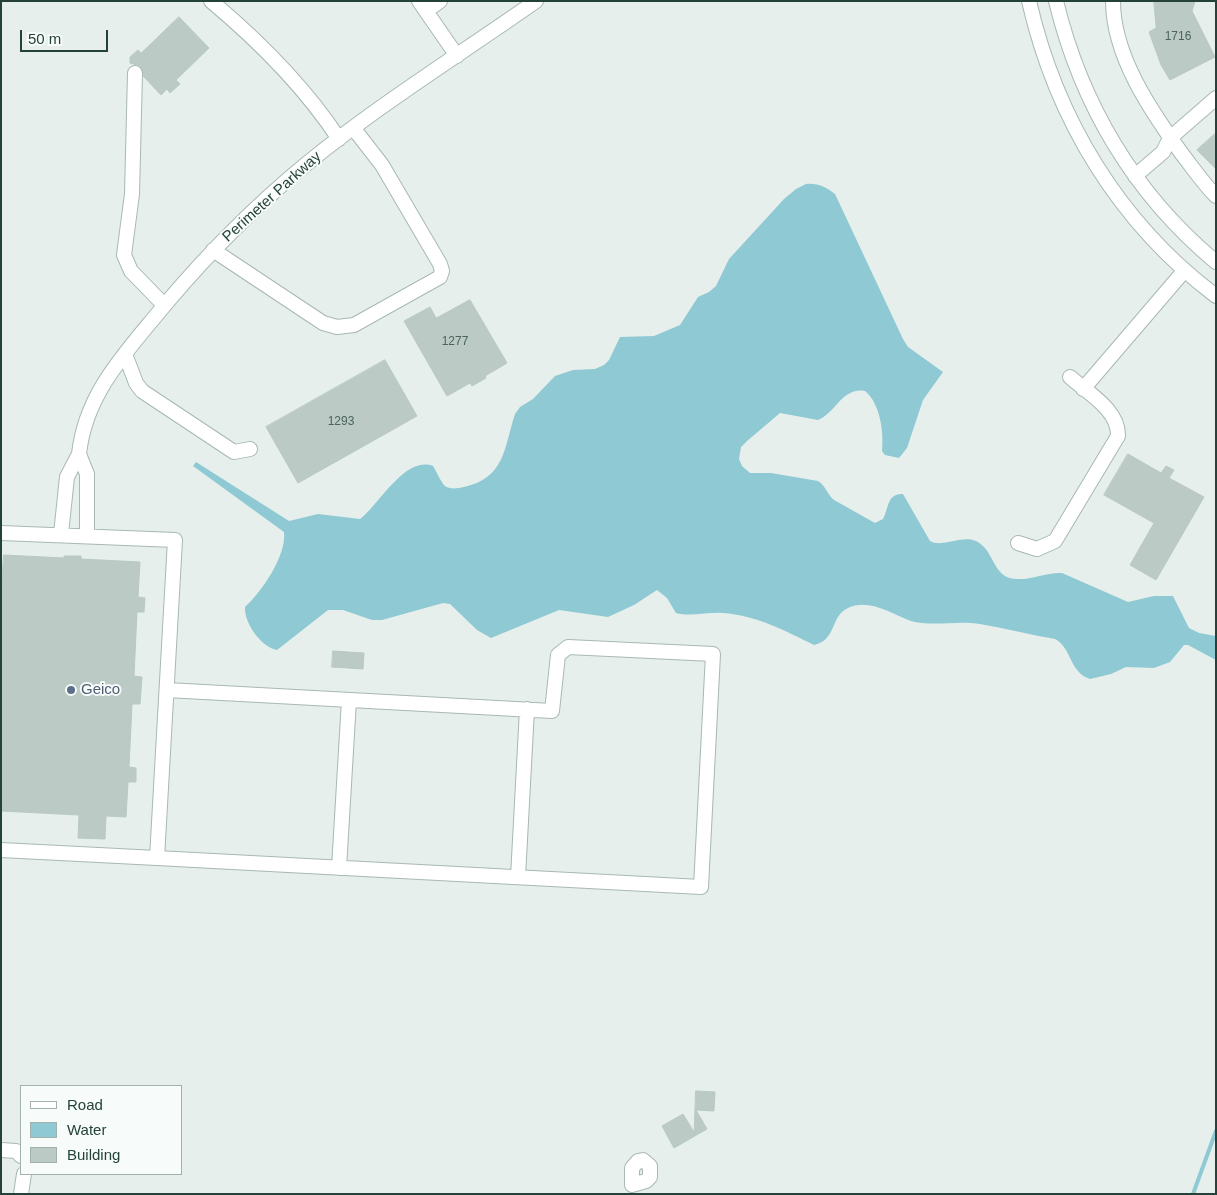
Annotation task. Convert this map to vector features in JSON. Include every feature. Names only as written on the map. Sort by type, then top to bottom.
[{"type":"street","points":[[211,1],[258,41],[303,90],[339,139]]},
{"type":"street","points":[[440,1],[422,6],[457,56]]},
{"type":"street","name":"Perimeter Parkway","points":[[79,454],[86,417],[93,400],[124,354],[213,250],[271,194],[339,139],[536,1]]},
{"type":"street","points":[[1029,1],[1047,65],[1077,134],[1116,196],[1144,231],[1184,271],[1216,296]]},
{"type":"street","points":[[1056,1],[1074,65],[1087,97],[1103,127],[1135,176],[1171,221],[1216,262]]},
{"type":"street","points":[[1113,1],[1124,58],[1134,81],[1170,138],[1206,187],[1216,196]]},
{"type":"street","points":[[135,73],[132,194],[124,255],[131,271],[164,305]]},
{"type":"street","points":[[1135,176],[1163,152],[1170,138],[1216,98]]},
{"type":"street","points":[[213,250],[323,322],[337,327],[354,325],[440,277],[442,271],[440,264],[382,165],[354,129]]},
{"type":"street","points":[[1083,389],[1184,271]]},
{"type":"street","points":[[124,354],[136,383],[142,391],[234,452],[250,449]]},
{"type":"street","points":[[1018,543],[1037,549],[1055,541],[1118,436],[1118,425],[1114,416],[1070,377]]},
{"type":"street","points":[[62,534],[67,477],[79,454]]},
{"type":"street","points":[[79,454],[87,474],[87,536]]},
{"type":"street","points":[[1,533],[175,540],[157,858]]},
{"type":"street","points":[[1,850],[701,887],[713,654],[568,647],[558,655],[552,710],[167,690]]},
{"type":"street","points":[[339,868],[349,700]]},
{"type":"street","points":[[518,877],[527,709]]},
{"type":"street","points":[[1,1150],[16,1151],[20,1155]]},
{"type":"street","points":[[21,1194],[24,1175]]},
{"type":"water","points":[[806,184],[822,186],[835,194],[903,339],[908,347],[943,372],[923,400],[907,448],[899,458],[885,455],[882,451],[880,418],[877,410],[870,396],[865,391],[857,391],[850,393],[830,412],[818,420],[780,413],[741,447],[739,459],[742,466],[750,473],[771,473],[818,481],[834,500],[875,523],[883,519],[891,499],[898,494],[903,494],[930,541],[941,543],[964,539],[976,541],[987,551],[1002,574],[1008,577],[1022,579],[1062,573],[1128,602],[1154,596],[1173,596],[1189,628],[1199,633],[1216,636],[1216,660],[1188,645],[1184,645],[1170,662],[1154,668],[1126,667],[1111,674],[1090,679],[1078,671],[1065,648],[1055,639],[972,623],[919,623],[880,608],[864,605],[856,605],[842,612],[826,638],[814,645],[770,624],[735,614],[687,615],[676,613],[667,598],[657,590],[634,605],[608,617],[559,610],[491,638],[477,630],[450,604],[443,603],[382,620],[372,620],[343,610],[328,610],[277,650],[265,644],[250,627],[245,607],[272,573],[284,541],[284,532],[193,466],[196,462],[289,521],[318,514],[360,519],[402,475],[412,468],[423,465],[433,466],[447,487],[459,488],[478,483],[488,477],[501,460],[515,414],[520,407],[533,399],[555,376],[573,370],[595,369],[604,365],[609,360],[620,337],[654,336],[680,325],[698,297],[716,286],[729,259],[784,199],[796,189]]},
{"type":"building","points":[[1154,1],[1195,1],[1192,11],[1215,57],[1170,80],[1161,65],[1149,32],[1156,28]]},
{"type":"building","points":[[179,17],[209,48],[176,80],[180,84],[170,93],[167,89],[161,95],[144,77],[140,66],[130,63],[130,57],[138,50],[141,53]]},
{"type":"building","points":[[1216,133],[1216,169],[1197,150]]},
{"type":"building","points":[[470,300],[507,363],[472,386],[470,383],[447,396],[404,321],[430,307],[436,318]]},
{"type":"building","points":[[385,360],[417,416],[298,483],[266,427]]},
{"type":"building","points":[[1128,454],[1161,473],[1166,466],[1174,470],[1169,478],[1204,497],[1156,580],[1130,565],[1154,523],[1104,495]]},
{"type":"building","name":"Geico","points":[[4,555],[64,558],[64,556],[81,556],[81,559],[140,562],[138,597],[145,598],[144,612],[137,612],[134,676],[142,677],[140,704],[132,704],[129,767],[136,768],[136,782],[128,782],[126,817],[106,816],[105,839],[78,838],[79,815],[1,811],[1,590]]},
{"type":"building","points":[[333,651],[364,653],[363,669],[332,667]]},
{"type":"building","points":[[696,1091],[715,1092],[714,1111],[696,1110],[707,1129],[674,1148],[662,1126],[683,1114],[694,1132]]},
{"type":"waterway","points":[[1193,1194],[1216,1131]]},
{"type":"place","name":"Geico","points":[[71,690]]}]
